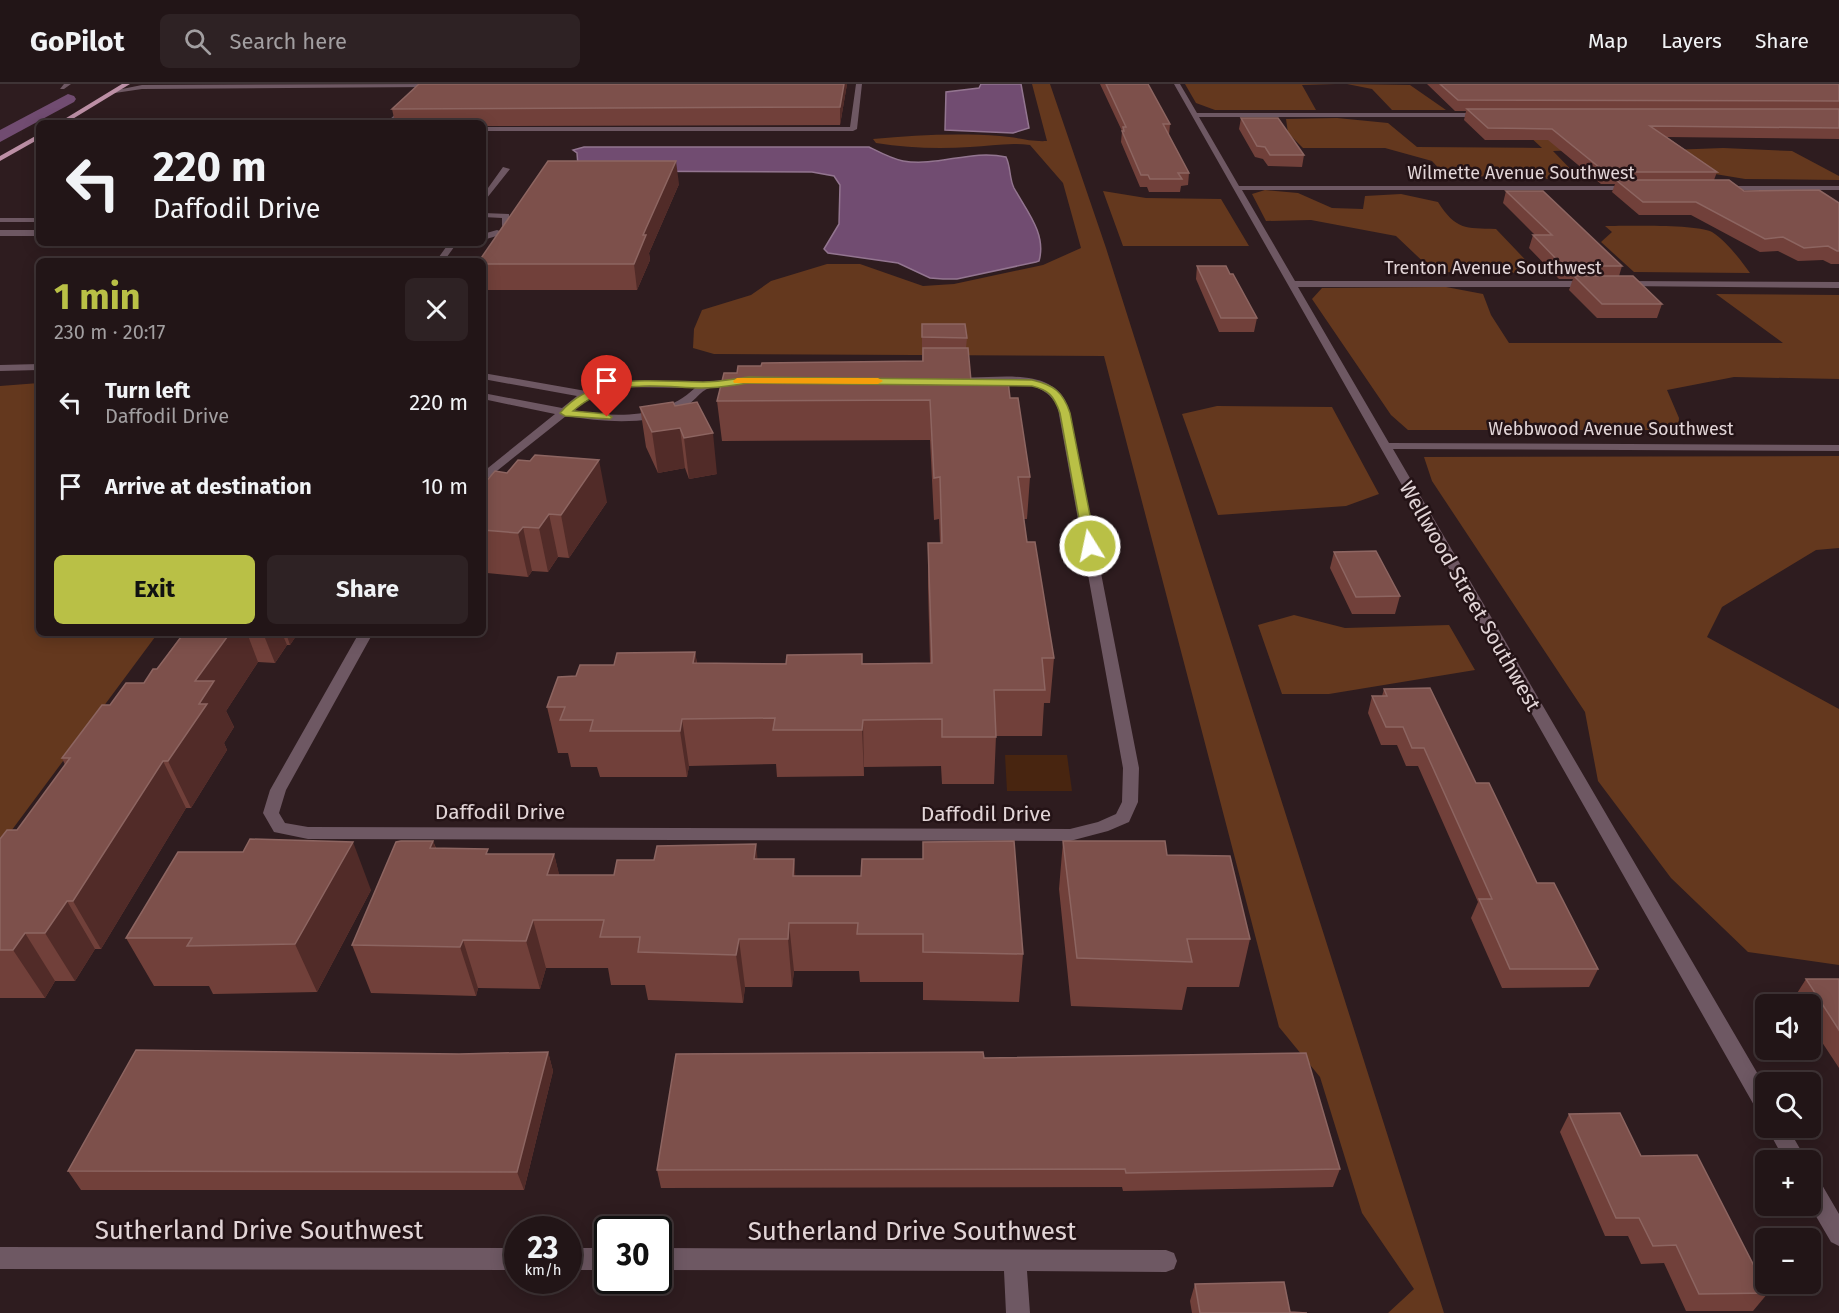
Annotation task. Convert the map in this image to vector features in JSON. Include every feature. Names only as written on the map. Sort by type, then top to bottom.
[{"type":"main road","points":[[66,120],[128,84]]},
{"type":"main road","points":[[0,159],[36,138]]},
{"type":"street","points":[[302,84],[313,85]]},
{"type":"street","points":[[486,129],[853,129],[859,84]]},
{"type":"street","name":"Wellwood Street Southwest","points":[[1177,84],[1383,446],[1755,1089]]},
{"type":"street","points":[[115,92],[136,87],[428,85]]},
{"type":"street","points":[[420,93],[428,85]]},
{"type":"street","points":[[392,120],[411,102]]},
{"type":"street","points":[[1196,115],[1494,115]]},
{"type":"street","points":[[486,197],[506,170]]},
{"type":"street","name":"Wilmette Avenue Southwest","points":[[1238,188],[1639,188]]},
{"type":"street","points":[[1709,188],[1839,188]]},
{"type":"street","points":[[486,215],[506,216],[505,224]]},
{"type":"street","points":[[0,220],[36,220]]},
{"type":"street","points":[[0,232],[36,232]]},
{"type":"street","points":[[486,236],[497,233]]},
{"type":"street","name":"Trenton Avenue Southwest","points":[[1292,284],[1601,284]]},
{"type":"street","name":"Trenton Avenue Southwest","points":[[1613,284],[1839,285]]},
{"type":"street","points":[[0,368],[36,367]]},
{"type":"street","points":[[486,377],[586,394],[622,384],[705,385],[760,380]]},
{"type":"street","name":"Daffodil Drive","points":[[364,636],[278,790],[271,813],[280,828],[320,833],[1070,835],[1102,827],[1123,818],[1130,802],[1131,768],[1060,397],[1049,387],[1032,383],[936,381]]},
{"type":"street","points":[[486,397],[565,413],[598,417],[651,414],[676,409],[705,385]]},
{"type":"street","points":[[486,476],[586,394]]},
{"type":"street","name":"Webbwood Avenue Southwest","points":[[1383,446],[1839,447]]},
{"type":"street","points":[[1821,1204],[1839,1235]]},
{"type":"street","name":"Sutherland Drive Southwest","points":[[0,1258],[504,1259]]},
{"type":"street","name":"Sutherland Drive Southwest","points":[[672,1259],[1166,1261]]},
{"type":"street","points":[[1015,1260],[1018,1313]]},
{"type":"shaded area","points":[[981,84],[1021,84],[1029,128],[1013,133],[945,130],[946,92],[979,88]]},
{"type":"shaded area","points":[[1032,84],[1050,84],[1106,248],[1444,1313],[1388,1313],[1414,1289],[1362,1213],[1320,1077],[1279,1027],[1104,356],[714,354],[693,348],[694,329],[702,310],[751,295],[771,281],[827,264],[860,264],[923,286],[954,284],[1043,265],[1081,248],[1063,183],[1030,145],[923,148],[876,143],[873,139],[968,135],[1047,141]]},
{"type":"shaded area","points":[[1185,84],[1336,84],[1302,85],[1316,110],[1215,110],[1196,103]]},
{"type":"shaded area","points":[[1347,84],[1410,85],[1446,110],[1392,110],[1372,89]]},
{"type":"shaded area","points":[[1337,118],[1388,123],[1417,147],[1542,148],[1510,118],[1608,149],[1553,151],[1581,180],[1445,175],[1432,161],[1385,148],[1303,148],[1288,133],[1286,119]]},
{"type":"shaded area","points":[[584,147],[869,147],[894,159],[916,162],[980,155],[1006,157],[1014,188],[1038,232],[1041,251],[1039,261],[957,279],[943,279],[930,278],[898,263],[828,253],[824,249],[839,224],[840,185],[834,176],[812,172],[571,171],[578,166],[577,153],[573,150]]},
{"type":"shaded area","points":[[1723,148],[1792,151],[1839,176],[1839,180],[1745,179],[1703,172],[1670,150]]},
{"type":"shaded area","points":[[1265,190],[1298,193],[1332,208],[1363,209],[1365,196],[1401,194],[1438,202],[1450,218],[1462,226],[1496,229],[1538,273],[1434,272],[1396,236],[1311,220],[1266,221],[1252,194]]},
{"type":"shaded area","points":[[1103,191],[1146,198],[1221,199],[1249,246],[1123,246]]},
{"type":"shaded area","points":[[1605,226],[1704,229],[1712,232],[1728,245],[1750,273],[1634,272],[1601,242],[1612,232]]},
{"type":"shaded area","points":[[1446,287],[1483,294],[1491,315],[1509,343],[1783,343],[1716,294],[1839,295],[1839,379],[1734,377],[1667,390],[1679,418],[1678,430],[1408,430],[1391,415],[1312,299],[1322,288]]},
{"type":"shaded area","points":[[36,383],[36,636],[156,636],[0,846],[0,386]]},
{"type":"shaded area","points":[[1217,406],[1332,407],[1379,494],[1346,506],[1218,515],[1182,414]]},
{"type":"shaded area","points":[[1839,456],[1839,548],[1816,550],[1722,607],[1707,637],[1839,709],[1839,965],[1748,952],[1671,878],[1598,781],[1585,712],[1432,481],[1424,457]]},
{"type":"shaded area","points":[[1294,615],[1345,628],[1449,625],[1475,670],[1329,694],[1282,694],[1258,625]]},
{"type":"shaded area","points":[[1005,755],[1067,755],[1072,791],[1007,791]]},
{"type":"building","points":[[419,84],[844,84],[840,107],[392,109]]},
{"type":"building","points":[[1106,84],[1148,84],[1170,124],[1163,124],[1189,173],[1178,173],[1182,179],[1150,179],[1148,175],[1141,175],[1122,131],[1124,131],[1123,127],[1126,127]]},
{"type":"building","points":[[1440,84],[1839,84],[1839,101],[1458,100]]},
{"type":"building","points":[[1467,109],[1839,109],[1839,128],[1650,126],[1717,172],[1605,172],[1552,129],[1488,128]]},
{"type":"building","points":[[1241,118],[1278,118],[1304,155],[1270,155],[1265,147],[1257,146]]},
{"type":"building","points":[[548,161],[676,161],[643,235],[646,235],[634,264],[486,264],[486,258],[481,258]]},
{"type":"building","points":[[1616,180],[1729,180],[1744,191],[1819,190],[1839,203],[1839,251],[1828,246],[1804,248],[1783,237],[1765,239],[1696,202],[1643,202]]},
{"type":"building","points":[[1506,191],[1543,191],[1622,266],[1563,266],[1533,235],[1552,235]]},
{"type":"building","points":[[1197,266],[1226,266],[1230,274],[1233,274],[1257,318],[1221,318]]},
{"type":"building","points":[[1574,276],[1633,276],[1662,304],[1602,304]]},
{"type":"building","points":[[922,324],[965,324],[967,338],[922,337]]},
{"type":"building","points":[[923,348],[968,348],[971,381],[1008,381],[1010,398],[1018,398],[1030,477],[1018,477],[1027,542],[1035,542],[1054,658],[1042,658],[1045,690],[994,690],[996,737],[942,737],[942,719],[863,720],[862,730],[773,730],[775,718],[682,719],[680,731],[590,731],[593,720],[560,720],[565,707],[547,707],[558,677],[576,676],[580,665],[614,665],[617,653],[695,652],[693,663],[786,664],[787,655],[862,654],[862,664],[932,663],[928,543],[942,543],[940,477],[934,478],[930,400],[717,401],[724,373],[737,373],[738,366],[761,366],[762,363],[923,361]]},
{"type":"building","points":[[673,402],[675,406],[697,402],[713,433],[684,438],[680,428],[652,432],[640,407]]},
{"type":"building","points":[[535,455],[599,460],[561,515],[549,514],[539,528],[523,527],[518,533],[486,530],[486,482],[495,471],[507,473],[518,460],[530,461]]},
{"type":"building","points":[[1376,551],[1400,596],[1356,597],[1334,552]]},
{"type":"building","points":[[182,636],[228,636],[195,681],[214,681],[199,704],[207,704],[168,761],[163,761],[73,901],[67,901],[45,933],[25,933],[13,950],[0,950],[0,839],[7,830],[17,830],[70,758],[62,758],[102,705],[110,705],[126,683],[144,683],[153,669],[157,669]]},
{"type":"building","points":[[1430,688],[1476,783],[1489,783],[1537,883],[1554,883],[1598,969],[1510,969],[1479,899],[1492,899],[1424,748],[1412,748],[1403,727],[1386,727],[1372,696],[1387,696],[1384,689]]},
{"type":"building","points":[[250,839],[353,842],[295,944],[187,946],[192,938],[126,938],[178,852],[243,852]]},
{"type":"building","points":[[433,841],[430,848],[488,849],[486,854],[554,854],[547,875],[614,875],[617,860],[654,860],[657,846],[756,844],[754,859],[794,859],[793,876],[861,876],[862,859],[923,859],[923,842],[1014,841],[1023,954],[923,952],[923,934],[857,934],[858,923],[789,923],[788,939],[739,939],[736,955],[638,952],[640,937],[600,937],[604,920],[533,920],[526,941],[463,940],[460,947],[352,945],[396,842]]},
{"type":"building","points":[[1063,841],[1165,841],[1167,855],[1230,856],[1250,939],[1187,939],[1192,962],[1077,958]]},
{"type":"building","points":[[1806,979],[1839,979],[1839,1030],[1821,1002],[1821,994],[1816,994]]},
{"type":"building","points":[[136,1050],[459,1054],[548,1052],[517,1172],[68,1171]]},
{"type":"building","points":[[983,1052],[984,1058],[1306,1053],[1340,1169],[1126,1173],[1125,1169],[657,1170],[676,1054]]},
{"type":"building","points":[[1620,1113],[1641,1156],[1697,1155],[1755,1268],[1755,1293],[1699,1294],[1676,1245],[1653,1246],[1639,1218],[1616,1218],[1569,1114]]},
{"type":"building","points":[[1284,1282],[1290,1312],[1307,1313],[1200,1313],[1195,1284]]},
{"type":"waterway","points":[[0,137],[68,99]]},
{"type":"slow traffic","points":[[737,381],[878,381]]},
{"type":"route","points":[[607,417],[588,417],[565,413],[586,394],[622,384],[705,385],[749,380],[1006,381],[1049,387],[1060,397],[1065,413],[1090,546]]}]
